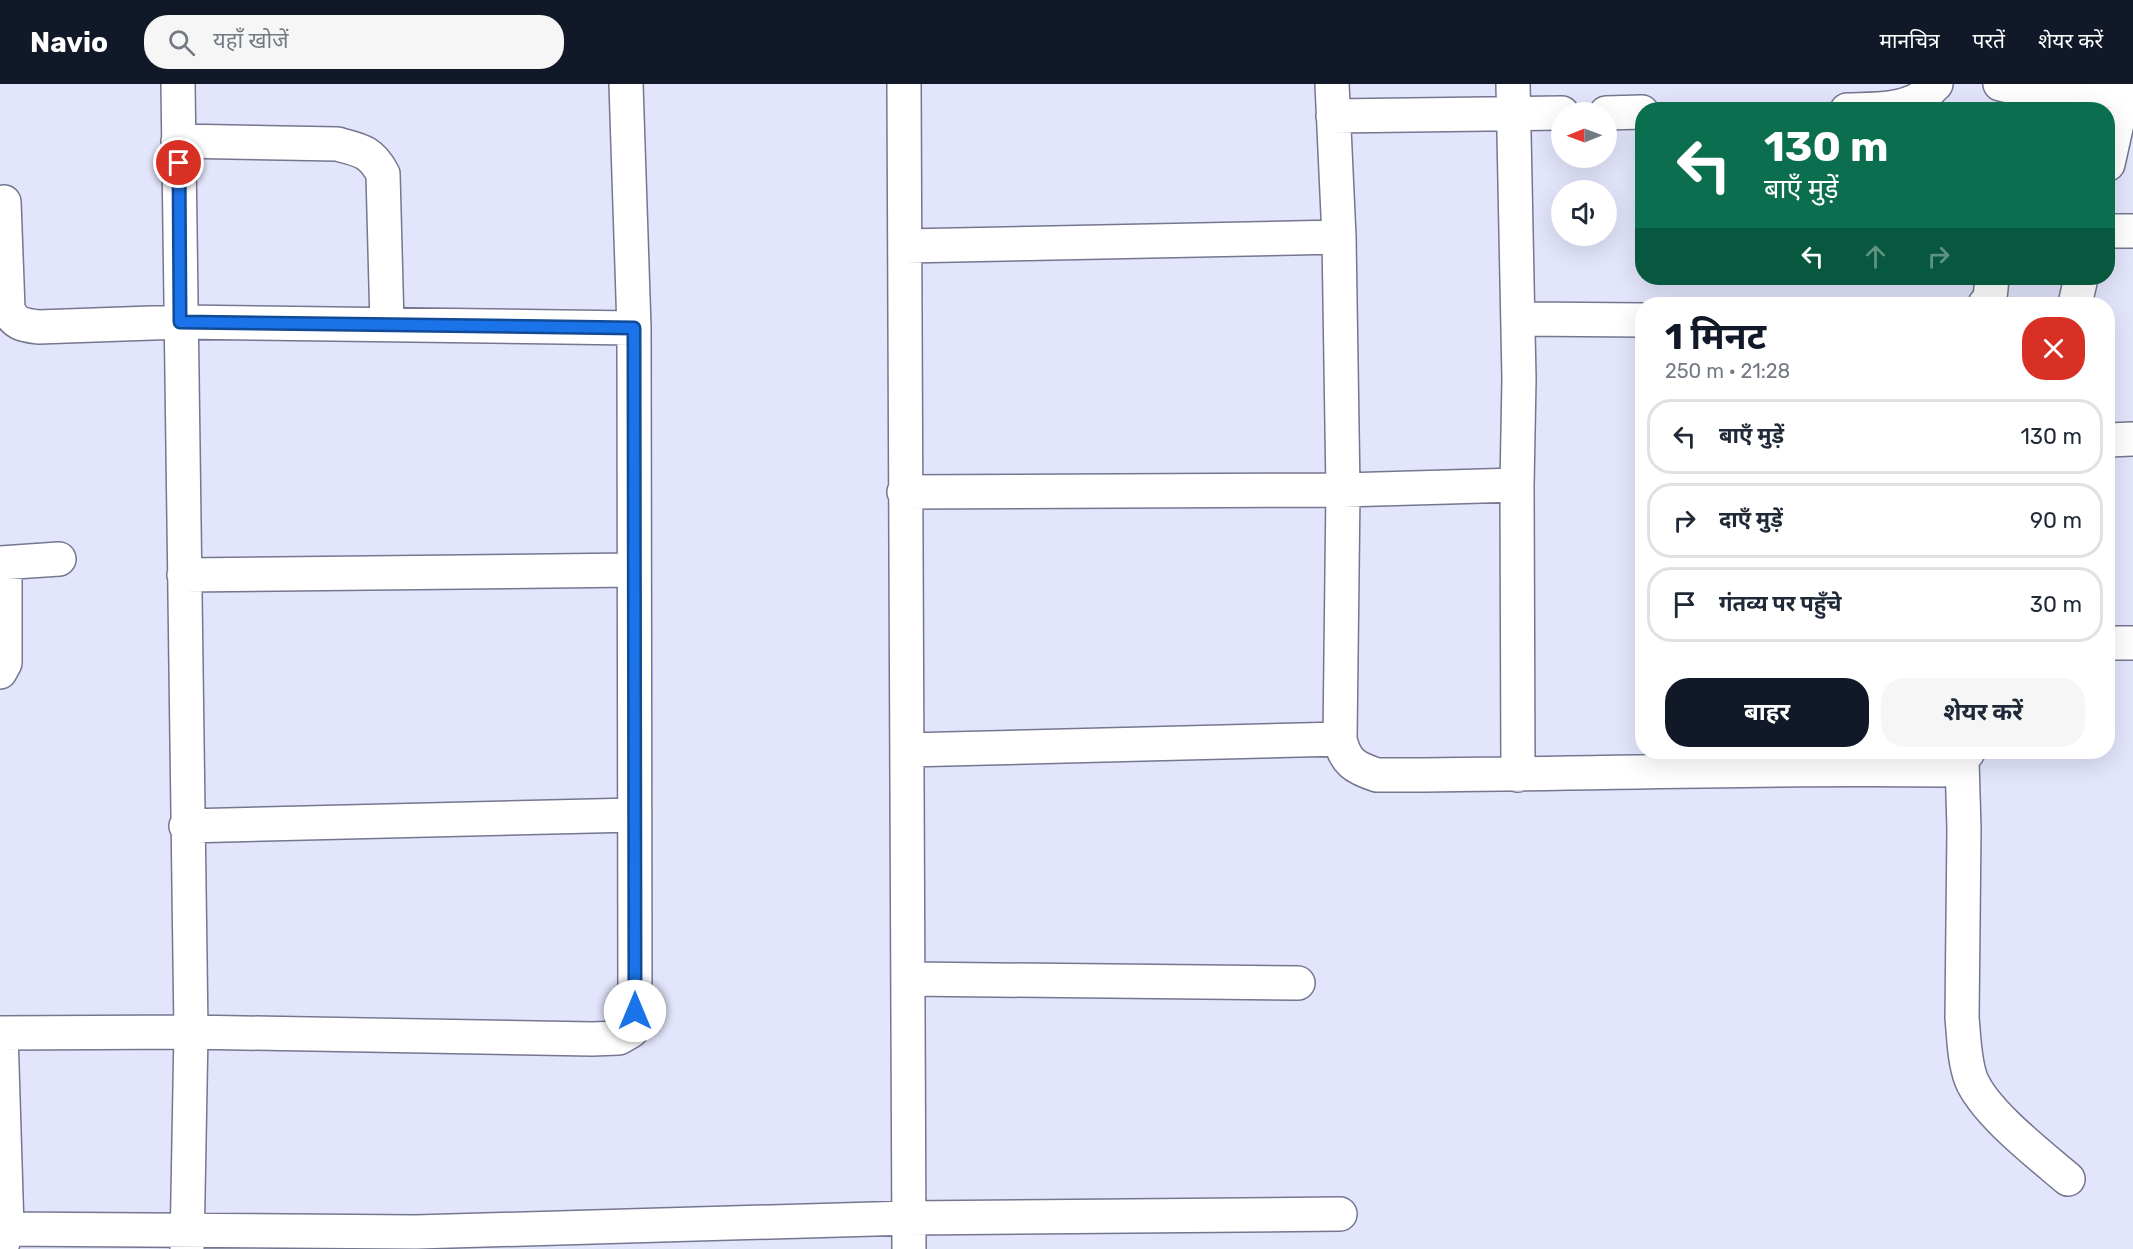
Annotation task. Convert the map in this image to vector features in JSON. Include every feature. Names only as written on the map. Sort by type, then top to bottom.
[{"type":"street","points":[[178,84],[186,826],[191,1032],[187,1240]]},
{"type":"street","points":[[626,84],[634,328],[635,1011],[631,1031],[620,1038],[580,1039],[191,1032],[1,1033],[3,1236],[187,1240],[416,1240],[909,1234],[1340,1214]]},
{"type":"street","points":[[904,84],[909,1234]]},
{"type":"street","points":[[1332,84],[1340,237],[1343,490],[1340,739],[1343,753],[1350,762],[1377,775],[1518,775],[1697,761],[1832,768],[1943,770],[1954,767],[1962,759]]},
{"type":"street","points":[[1910,102],[1921,98],[1936,84]]},
{"type":"street","points":[[1992,84],[1992,102]]},
{"type":"street","points":[[2000,84],[2022,89],[2129,92],[2115,140]]},
{"type":"street","points":[[1333,116],[1513,99],[1551,110]]},
{"type":"street","points":[[1513,99],[1519,379],[1516,485],[1518,775]]},
{"type":"street","points":[[1617,113],[1635,112]]},
{"type":"street","points":[[178,141],[336,144],[362,150],[375,160],[383,174],[387,324]]},
{"type":"street","points":[[4,202],[8,309],[12,319],[21,325],[38,327],[180,322],[634,328]]},
{"type":"street","points":[[2115,231],[2133,231]]},
{"type":"street","points":[[905,246],[1340,237]]},
{"type":"street","points":[[1518,319],[1635,320]]},
{"type":"street","points":[[2115,440],[2133,439]]},
{"type":"street","points":[[904,492],[1343,490],[1516,485]]},
{"type":"street","points":[[0,672],[5,663],[3,563],[59,559]]},
{"type":"street","points":[[184,575],[634,570]]},
{"type":"street","points":[[2115,643],[2133,643]]},
{"type":"street","points":[[907,750],[1340,739]]},
{"type":"street","points":[[1965,759],[1962,1018],[1971,1078],[1983,1100],[2018,1136],[2068,1179]]},
{"type":"street","points":[[186,826],[634,815]]},
{"type":"street","points":[[908,979],[1298,983]]},
{"type":"route","points":[[179,163],[180,322],[634,328],[635,1011]]}]
